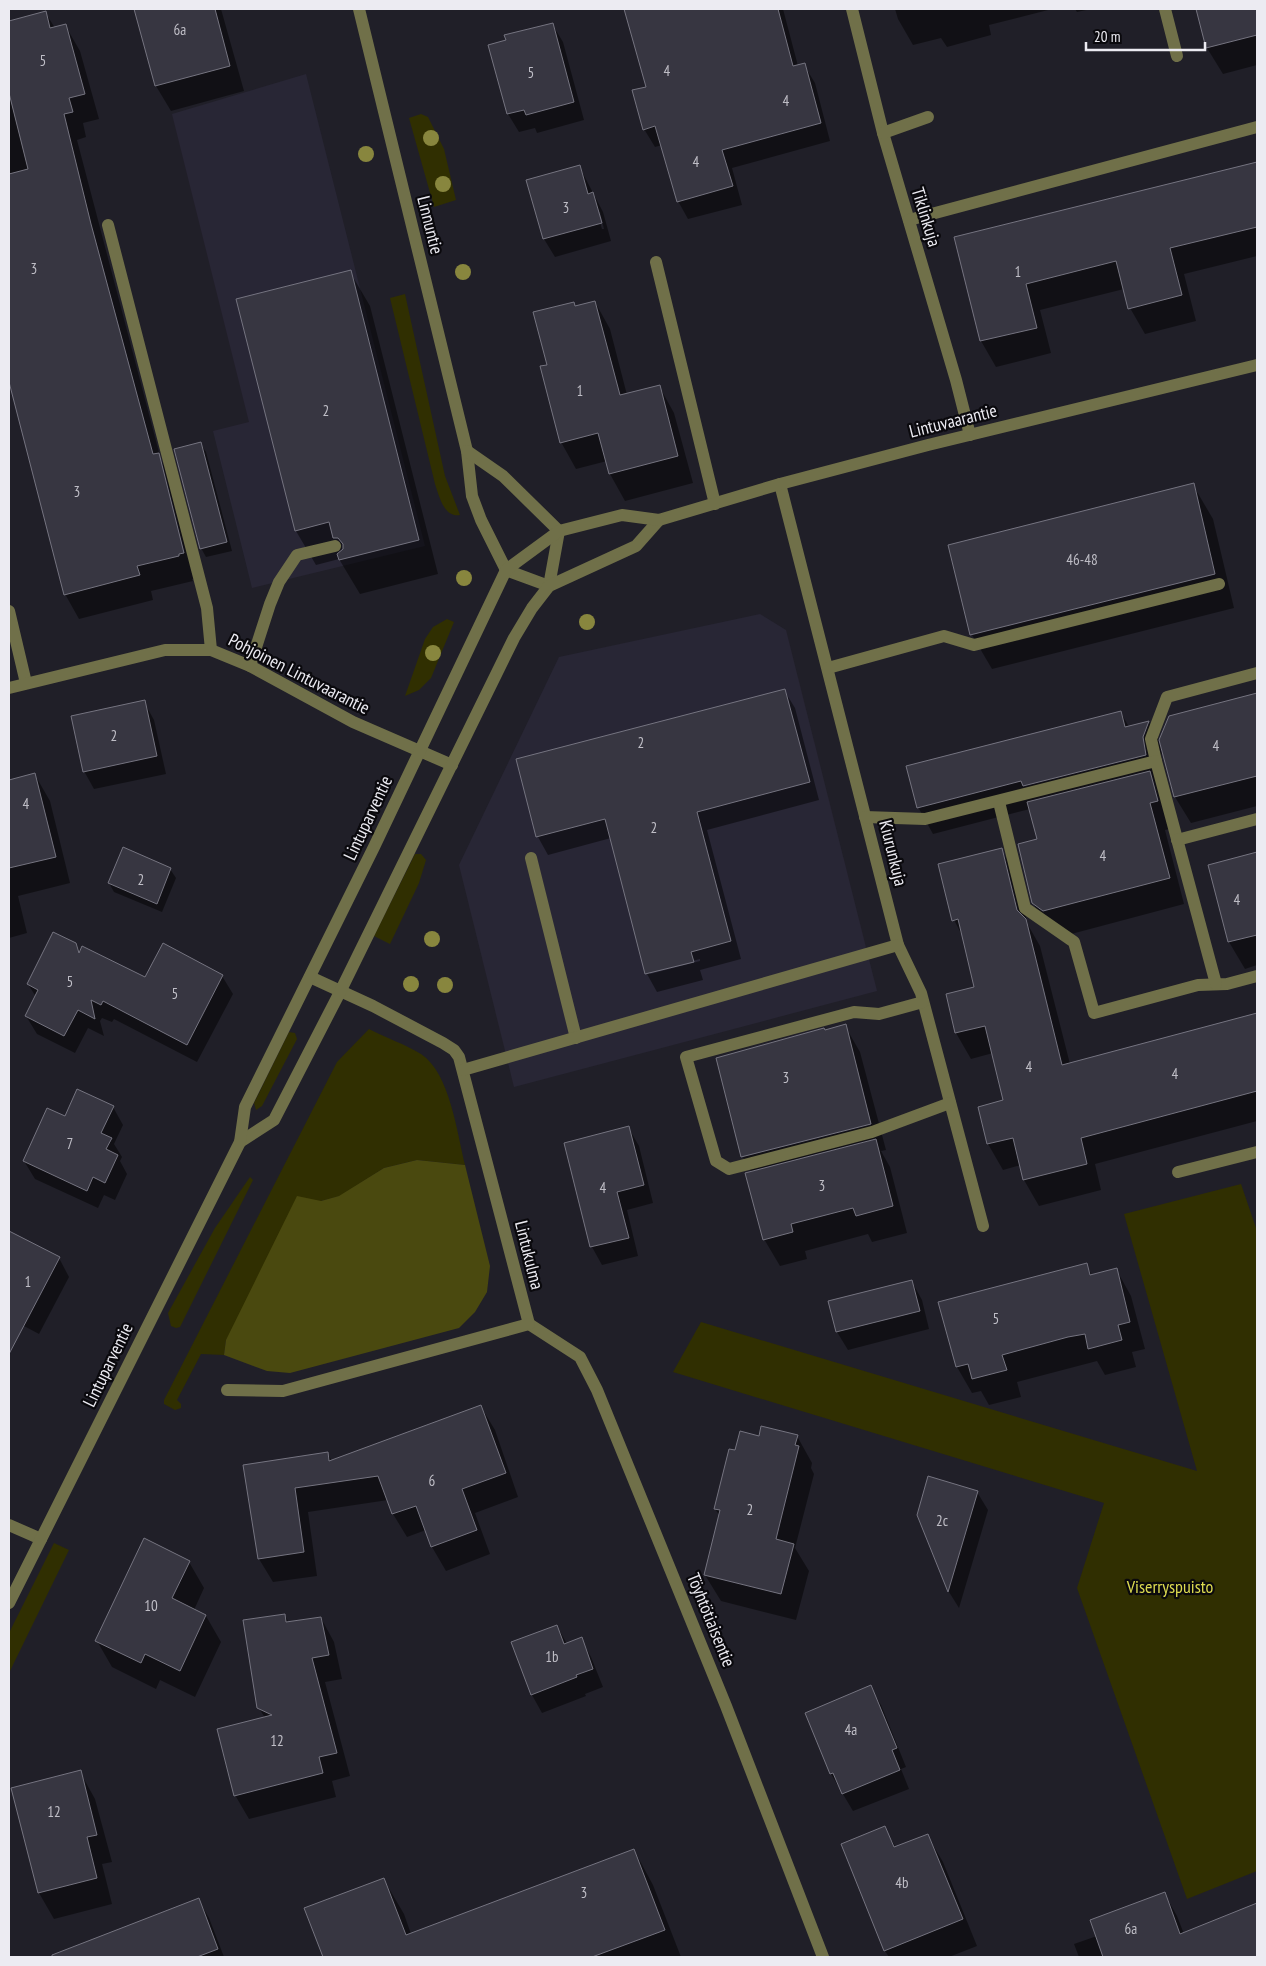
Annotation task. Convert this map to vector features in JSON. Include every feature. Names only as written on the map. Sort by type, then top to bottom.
[{"type":"street","name":"Linnuntie","points":[[359,9],[467,450],[472,496],[481,520],[506,570]]},
{"type":"street","name":"Tiklinkuja","points":[[852,9],[883,133],[956,380],[970,435]]},
{"type":"street","points":[[1165,9],[1177,56]]},
{"type":"street","points":[[883,133],[928,117]]},
{"type":"street","points":[[909,220],[1257,127]]},
{"type":"street","points":[[108,225],[207,608],[211,650]]},
{"type":"street","points":[[656,262],[715,504]]},
{"type":"street","name":"Lintuvaarantie","points":[[559,531],[622,515],[659,520],[780,484],[970,435],[1257,365]]},
{"type":"street","points":[[240,1142],[274,1120],[340,992],[514,638],[532,608],[549,586],[559,531],[503,476],[467,450]]},
{"type":"street","name":"Kiurunkuja","points":[[780,484],[898,945],[921,993],[983,1226]]},
{"type":"street","points":[[506,570],[549,586],[636,546],[659,520]]},
{"type":"street","name":"Lintuparventie","points":[[9,1603],[240,1142],[245,1108],[310,978],[506,570],[559,531]]},
{"type":"street","points":[[250,666],[270,604],[280,582],[297,555],[335,546]]},
{"type":"street","points":[[828,668],[944,636],[974,646],[1219,584]]},
{"type":"street","points":[[9,611],[26,683]]},
{"type":"street","name":"Pohjoinen Lintuvaarantie","points":[[9,688],[165,650],[211,650],[250,666],[353,722],[452,765]]},
{"type":"street","points":[[1216,984],[1151,739],[1168,697],[1257,673]]},
{"type":"street","points":[[865,817],[925,819],[999,802],[1156,761]]},
{"type":"street","points":[[999,802],[1026,908],[1074,942],[1094,1013],[1198,985],[1227,984],[1257,976]]},
{"type":"street","points":[[1177,840],[1257,820]]},
{"type":"street","points":[[531,858],[576,1038]]},
{"type":"street","points":[[463,1070],[898,945]]},
{"type":"street","name":"Lintukulma","points":[[310,978],[373,1006],[454,1050],[463,1070],[529,1324]]},
{"type":"street","points":[[923,1002],[879,1014],[854,1012],[686,1057],[716,1161],[729,1169],[872,1132],[950,1102]]},
{"type":"street","points":[[1178,1172],[1257,1152]]},
{"type":"street","points":[[227,1390],[283,1391],[529,1324]]},
{"type":"street","name":"Töyhtötiaisentie","points":[[529,1324],[580,1356],[597,1390],[726,1706],[823,1957]]},
{"type":"street","points":[[9,1525],[41,1539]]},
{"type":"shaded area","points":[[306,74],[425,546],[252,588],[213,431],[249,422],[172,114]]},
{"type":"shaded area","points":[[760,614],[786,630],[877,991],[514,1087],[459,865],[559,657]]},
{"type":"shaded area","points":[[417,1160],[465,1165],[490,1266],[487,1292],[475,1312],[459,1328],[290,1373],[267,1371],[224,1355],[226,1340],[297,1196],[321,1201],[339,1196],[384,1168]]},
{"type":"green space","points":[[421,114],[428,117],[444,149],[456,200],[434,207],[409,118]]},
{"type":"green space","points":[[405,294],[445,476],[460,515],[454,515],[446,510],[440,500],[435,484],[390,298]]},
{"type":"green space","points":[[447,619],[454,622],[431,678],[419,690],[405,696],[425,639],[433,627]]},
{"type":"green space","points":[[415,854],[421,854],[426,860],[419,883],[390,944],[374,936]]},
{"type":"green space","points":[[369,1029],[415,1050],[431,1063],[446,1089],[465,1165],[417,1160],[384,1168],[340,1196],[321,1201],[226,1340],[224,1355],[201,1354],[177,1400],[181,1404],[181,1408],[175,1410],[164,1404],[164,1400],[337,1062]]},
{"type":"green space","points":[[289,1032],[295,1033],[297,1039],[262,1106],[256,1110],[254,1103]]},
{"type":"green space","points":[[250,1177],[253,1180],[180,1327],[171,1326],[168,1313],[215,1228]]},
{"type":"green space","name":"Viserryspuisto","points":[[1241,1184],[1257,1231],[1257,1871],[1187,1899],[1077,1588],[1104,1503],[673,1372],[701,1322],[1197,1471],[1124,1214]]},
{"type":"green space","points":[[54,1543],[69,1550],[9,1673],[9,1633]]},
{"type":"building","points":[[134,9],[215,9],[230,66],[155,86]]},
{"type":"building","points":[[624,9],[778,9],[793,66],[805,63],[821,123],[722,150],[733,186],[677,202],[655,126],[643,130],[632,90],[646,87]]},
{"type":"building","points":[[1196,9],[1257,9],[1257,35],[1206,48]]},
{"type":"building","points":[[46,11],[50,28],[66,24],[85,94],[69,98],[73,112],[64,114],[91,224],[153,454],[159,453],[184,553],[179,554],[179,556],[137,566],[140,575],[64,595],[9,382],[9,174],[28,169],[9,93],[9,21]]},
{"type":"building","points":[[553,23],[574,102],[526,115],[524,110],[507,114],[488,45],[506,40],[504,35]]},
{"type":"building","points":[[1257,162],[1257,227],[1170,248],[1182,295],[1128,309],[1116,261],[1026,284],[1037,328],[980,341],[954,237]]},
{"type":"building","points":[[580,165],[588,194],[593,192],[602,223],[543,239],[526,180]]},
{"type":"building","points":[[351,270],[419,540],[339,560],[337,554],[343,549],[343,544],[338,538],[333,538],[329,522],[295,531],[236,299]]},
{"type":"building","points":[[595,301],[620,395],[660,385],[678,456],[609,474],[598,433],[560,443],[540,366],[547,365],[533,312],[574,302],[575,306]]},
{"type":"building","points":[[201,442],[227,542],[200,549],[174,449]]},
{"type":"building","points":[[1194,483],[1215,574],[970,635],[948,545]]},
{"type":"building","points":[[785,689],[810,782],[697,812],[731,941],[691,952],[694,962],[645,974],[605,819],[536,837],[516,759]]},
{"type":"building","points":[[1257,693],[1257,776],[1174,797],[1159,740],[1169,716]]},
{"type":"building","points":[[145,700],[157,756],[83,772],[71,716]]},
{"type":"building","points":[[1121,711],[1125,727],[1149,721],[1143,737],[1146,755],[1023,786],[1021,781],[917,808],[906,766]]},
{"type":"building","points":[[1150,771],[1158,801],[1150,803],[1170,878],[1043,911],[1032,903],[1018,844],[1037,839],[1027,802]]},
{"type":"building","points":[[35,773],[56,857],[9,868],[9,780]]},
{"type":"building","points":[[123,847],[171,868],[157,904],[108,883]]},
{"type":"building","points":[[1002,848],[1017,910],[1026,919],[1062,1065],[1257,1013],[1257,1091],[1081,1138],[1087,1164],[1023,1180],[1013,1138],[987,1144],[978,1107],[1003,1100],[985,1026],[955,1033],[946,994],[974,987],[958,919],[952,921],[938,864]]},
{"type":"building","points":[[1257,852],[1257,935],[1228,942],[1208,865]]},
{"type":"building","points":[[53,932],[76,943],[79,953],[82,946],[145,977],[163,943],[223,975],[187,1045],[103,1001],[101,1005],[91,1000],[95,1019],[78,1010],[64,1036],[25,1016],[38,990],[27,984]]},
{"type":"building","points":[[846,1024],[871,1124],[741,1157],[716,1058],[824,1028],[825,1030]]},
{"type":"building","points":[[77,1089],[114,1106],[101,1133],[112,1138],[106,1149],[118,1155],[105,1183],[93,1177],[87,1191],[23,1161],[47,1108],[65,1116]]},
{"type":"building","points":[[629,1126],[644,1185],[617,1192],[629,1238],[590,1247],[564,1143]]},
{"type":"building","points":[[876,1139],[893,1206],[856,1216],[853,1208],[791,1224],[793,1232],[763,1240],[745,1173]]},
{"type":"building","points":[[9,1231],[60,1257],[9,1354]]},
{"type":"building","points":[[1087,1263],[1090,1275],[1117,1268],[1130,1322],[1118,1325],[1122,1340],[1088,1349],[1085,1334],[1068,1337],[1002,1355],[1007,1370],[972,1379],[968,1364],[956,1367],[938,1302]]},
{"type":"building","points":[[912,1280],[920,1311],[836,1332],[828,1301]]},
{"type":"building","points":[[481,1405],[506,1473],[462,1489],[477,1530],[431,1547],[416,1506],[392,1514],[378,1476],[295,1488],[304,1552],[258,1559],[243,1465],[328,1452],[329,1461]]},
{"type":"building","points":[[761,1426],[798,1435],[795,1445],[799,1446],[776,1539],[794,1544],[781,1594],[704,1575],[720,1510],[714,1509],[729,1449],[735,1450],[740,1431],[759,1436]]},
{"type":"building","points":[[928,1476],[978,1491],[948,1592],[917,1515]]},
{"type":"building","points":[[144,1538],[190,1561],[172,1598],[206,1615],[180,1671],[145,1654],[141,1663],[95,1641]]},
{"type":"building","points":[[285,1614],[286,1622],[321,1617],[329,1655],[312,1658],[337,1753],[319,1757],[323,1773],[234,1796],[217,1729],[272,1715],[257,1708],[243,1620]]},
{"type":"building","points":[[557,1625],[564,1644],[582,1637],[593,1669],[531,1695],[511,1642]]},
{"type":"building","points":[[871,1685],[897,1748],[892,1750],[900,1770],[842,1794],[833,1773],[830,1774],[805,1713]]},
{"type":"building","points":[[81,1770],[97,1835],[87,1837],[97,1878],[38,1893],[11,1788]]},
{"type":"building","points":[[885,1826],[894,1847],[928,1834],[963,1919],[884,1951],[841,1844]]},
{"type":"building","points":[[634,1849],[665,1930],[592,1957],[323,1957],[304,1908],[384,1878],[406,1935]]},
{"type":"building","points":[[1165,1892],[1180,1934],[1257,1903],[1257,1957],[1103,1957],[1090,1920]]},
{"type":"building","points":[[199,1898],[218,1949],[197,1957],[52,1957],[52,1955]]}]
